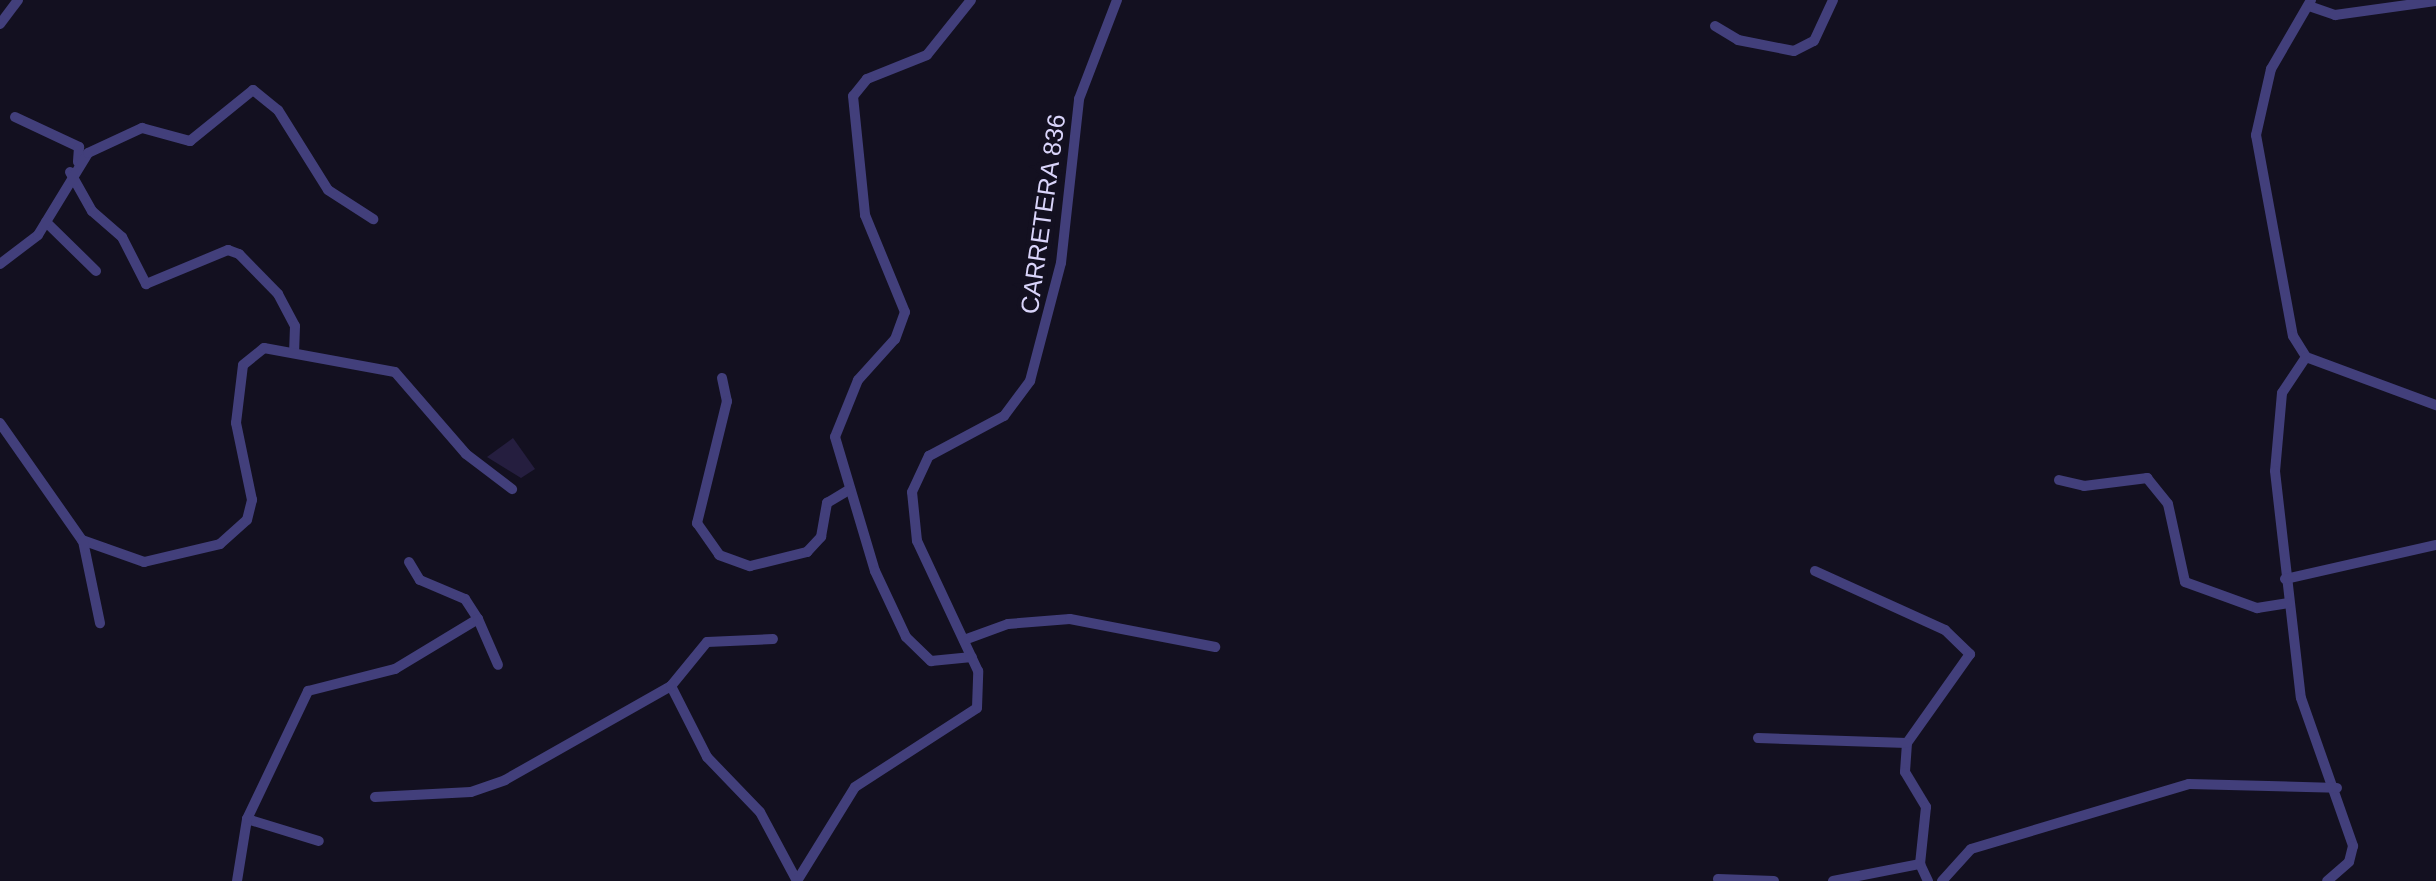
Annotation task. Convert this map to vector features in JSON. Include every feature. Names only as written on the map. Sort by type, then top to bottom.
[{"type":"street","points":[[0,24],[18,0]]},
{"type":"street","points":[[971,0],[927,54],[867,79],[854,96],[865,214],[905,312],[837,421],[850,489],[906,637],[932,661],[972,657]]},
{"type":"street","name":"CARRETERA 836","points":[[797,881],[870,774],[977,708],[972,657],[916,541],[912,492],[929,456],[1004,416],[1030,382],[1061,262],[1079,99],[1117,0]]},
{"type":"street","points":[[1715,26],[1738,40],[1794,51],[1814,41],[1833,0]]},
{"type":"street","points":[[2436,1],[2335,15],[2310,3],[2270,69],[2256,135],[2294,336],[2306,358],[2436,405]]},
{"type":"street","points":[[74,168],[142,128],[190,141],[253,90],[278,110],[328,190],[374,219]]},
{"type":"street","points":[[0,264],[46,222],[74,168],[80,147],[15,116]]},
{"type":"street","points":[[74,168],[92,210],[122,237],[146,284],[228,250],[239,254],[287,310],[294,352]]},
{"type":"street","points":[[46,222],[96,272]]},
{"type":"street","points":[[82,540],[118,558],[158,562],[236,535],[252,500],[236,423],[243,365],[264,348],[395,372],[481,469],[512,489]]},
{"type":"street","points":[[2306,358],[2282,393],[2275,471],[2301,698],[2337,788],[2353,846],[2349,862],[2326,881]]},
{"type":"street","points":[[722,378],[727,401],[697,523],[719,555],[750,566],[807,552],[821,537],[827,503],[850,489]]},
{"type":"street","points":[[0,423],[82,540],[100,624]]},
{"type":"street","points":[[2060,480],[2084,486],[2147,478],[2168,504],[2185,582],[2257,608],[2289,603]]},
{"type":"street","points":[[2286,579],[2436,545]]},
{"type":"street","points":[[409,562],[429,587],[473,605],[498,665]]},
{"type":"street","points":[[1815,572],[1945,630],[1966,648],[1960,675],[1907,743],[1905,772],[1926,807],[1920,864],[1928,881]]},
{"type":"street","points":[[237,881],[246,819],[308,692],[395,668],[478,619]]},
{"type":"street","points":[[964,640],[1008,624],[1070,619],[1216,646]]},
{"type":"street","points":[[375,797],[471,792],[505,780],[670,686],[707,642],[773,639]]},
{"type":"street","points":[[670,686],[707,757],[760,812],[797,881]]},
{"type":"street","points":[[1758,738],[1907,743]]},
{"type":"street","points":[[1942,881],[1970,849],[2189,784],[2337,788]]},
{"type":"street","points":[[246,819],[320,841]]},
{"type":"street","points":[[1833,881],[1920,864]]},
{"type":"street","points":[[1718,879],[1774,881]]},
{"type":"building","points":[[513,438],[535,469],[521,478],[487,457]]}]
